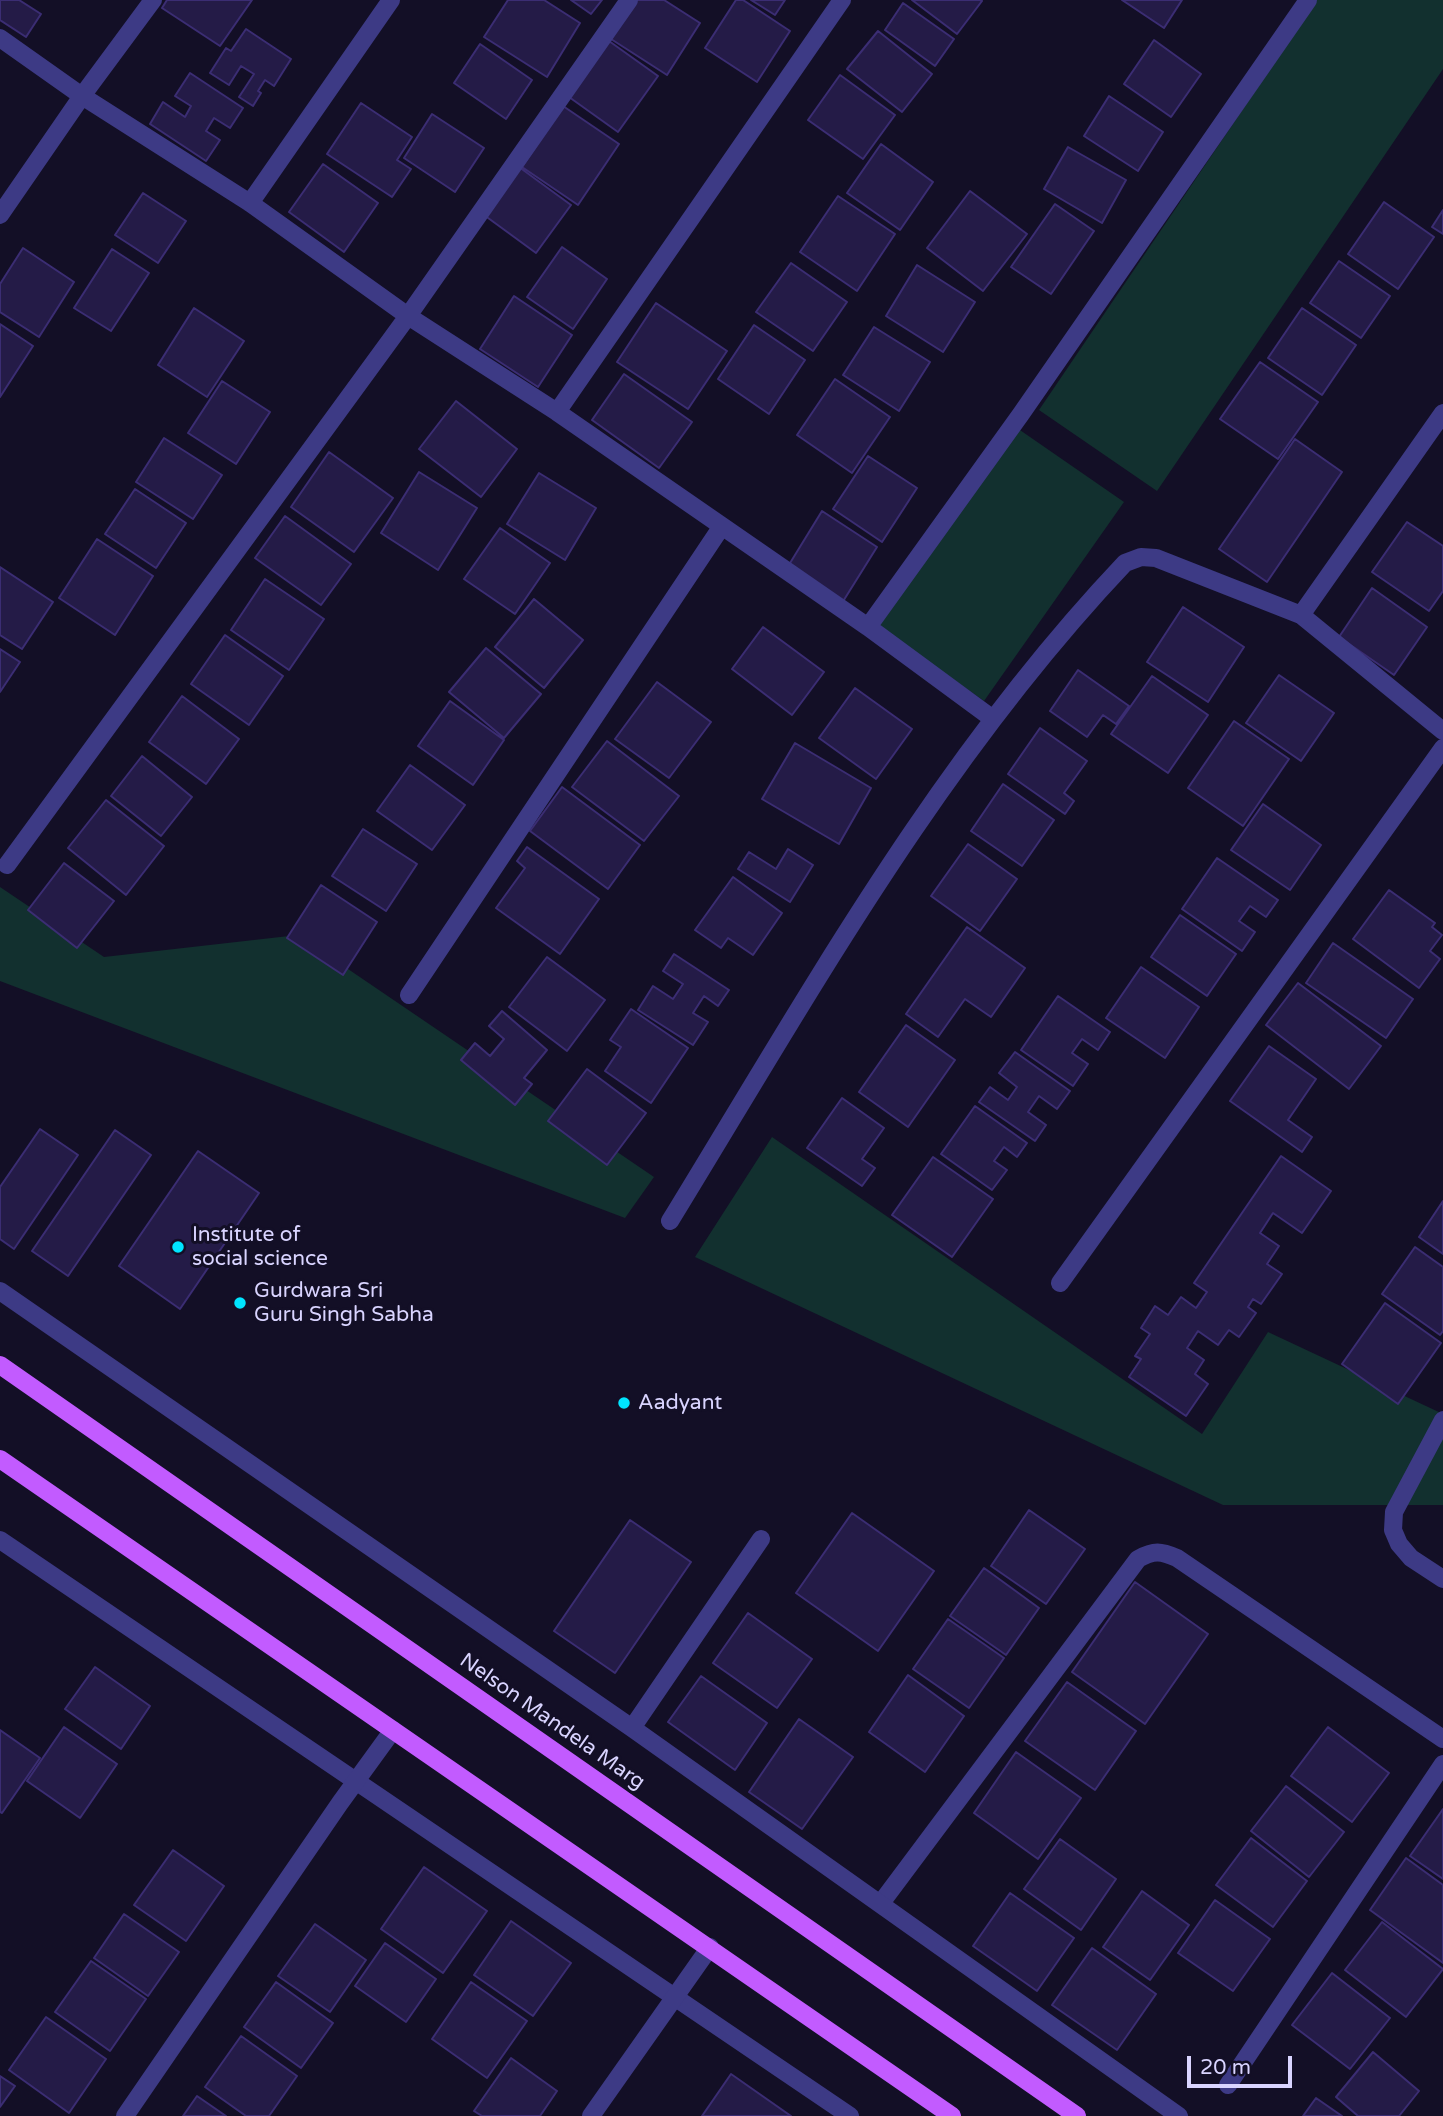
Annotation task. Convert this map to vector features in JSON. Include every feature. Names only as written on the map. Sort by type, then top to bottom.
[{"type":"main road","name":"Nelson Mandela Marg","points":[[0,1365],[1077,2116]]},
{"type":"main road","points":[[0,1459],[952,2116]]},
{"type":"street","points":[[0,215],[82,96],[153,0]]},
{"type":"street","points":[[250,203],[391,0]]},
{"type":"street","points":[[7,865],[408,316],[629,0]]},
{"type":"street","points":[[557,412],[842,0]]},
{"type":"street","points":[[868,627],[1028,403],[1308,0]]},
{"type":"street","points":[[0,38],[82,96],[250,203],[408,316],[557,412],[868,627],[993,719]]},
{"type":"street","points":[[1301,615],[1443,413]]},
{"type":"street","points":[[409,995],[722,526]]},
{"type":"street","points":[[670,1221],[885,871],[993,719],[1125,564],[1142,557],[1170,562],[1301,615],[1443,732]]},
{"type":"street","points":[[1060,1283],[1443,748]]},
{"type":"street","points":[[0,1291],[632,1728],[1179,2116]]},
{"type":"street","points":[[1443,1420],[1394,1512],[1393,1530],[1399,1544],[1411,1558],[1443,1579]]},
{"type":"street","points":[[632,1728],[761,1539]]},
{"type":"street","points":[[0,1540],[850,2116]]},
{"type":"street","points":[[881,1903],[1138,1559],[1151,1552],[1162,1552],[1177,1558],[1443,1739]]},
{"type":"street","points":[[125,2116],[393,1730]]},
{"type":"street","points":[[1228,2085],[1443,1764]]},
{"type":"street","points":[[591,2116],[710,1947]]},
{"type":"green space","points":[[1317,0],[1443,0],[1443,69],[1157,491],[1039,410]]},
{"type":"green space","points":[[1017,428],[1124,502],[984,701],[878,626]]},
{"type":"green space","points":[[0,887],[104,957],[298,935],[654,1177],[625,1218],[0,981]]},
{"type":"green space","points":[[772,1137],[1202,1434],[1268,1332],[1443,1414],[1443,1505],[1223,1505],[695,1257]]},
{"type":"building","points":[[0,0],[19,0],[41,14],[26,37],[0,20]]},
{"type":"building","points":[[167,0],[252,0],[220,46],[162,8]]},
{"type":"building","points":[[508,0],[544,0],[580,23],[547,77],[484,37]]},
{"type":"building","points":[[571,0],[602,0],[591,14]]},
{"type":"building","points":[[636,0],[664,0],[700,23],[667,75],[611,39]]},
{"type":"building","points":[[736,0],[743,0],[790,31],[757,82],[705,48]]},
{"type":"building","points":[[751,0],[785,0],[775,15]]},
{"type":"building","points":[[912,0],[980,0],[982,1],[957,34]]},
{"type":"building","points":[[1122,0],[1182,0],[1164,28]]},
{"type":"building","points":[[903,3],[954,39],[935,66],[885,30]]},
{"type":"building","points":[[246,29],[291,59],[274,86],[265,80],[253,106],[239,97],[254,74],[241,66],[229,85],[210,73],[226,48],[231,51]]},
{"type":"building","points":[[878,31],[932,74],[902,112],[847,69]]},
{"type":"building","points":[[1154,40],[1201,74],[1171,117],[1124,84]]},
{"type":"building","points":[[609,41],[658,76],[618,132],[569,97]]},
{"type":"building","points":[[480,44],[532,80],[506,119],[454,83]]},
{"type":"building","points":[[190,73],[243,108],[230,128],[214,118],[206,131],[220,140],[206,161],[150,124],[163,102],[185,117],[191,106],[175,96]]},
{"type":"building","points":[[840,75],[895,115],[863,159],[808,120]]},
{"type":"building","points":[[1109,96],[1163,132],[1138,171],[1084,136]]},
{"type":"building","points":[[361,103],[412,137],[397,160],[411,169],[392,197],[327,154]]},
{"type":"building","points":[[563,106],[619,144],[578,205],[522,167]]},
{"type":"building","points":[[432,114],[484,148],[455,192],[404,158]]},
{"type":"building","points":[[881,144],[933,182],[900,230],[847,193]]},
{"type":"building","points":[[1068,147],[1126,180],[1102,223],[1044,189]]},
{"type":"building","points":[[323,164],[378,203],[344,252],[289,212]]},
{"type":"building","points":[[519,167],[571,205],[536,253],[484,215]]},
{"type":"building","points":[[970,191],[1027,234],[983,291],[927,248]]},
{"type":"building","points":[[143,193],[186,221],[158,263],[115,235]]},
{"type":"building","points":[[838,196],[895,234],[857,291],[800,252]]},
{"type":"building","points":[[1384,202],[1434,237],[1398,289],[1348,254]]},
{"type":"building","points":[[1055,204],[1094,231],[1051,294],[1011,267]]},
{"type":"building","points":[[1443,210],[1443,234],[1432,227]]},
{"type":"building","points":[[562,247],[607,279],[573,329],[527,297]]},
{"type":"building","points":[[23,248],[74,282],[39,337],[0,312],[0,284]]},
{"type":"building","points":[[112,249],[149,273],[111,331],[74,308]]},
{"type":"building","points":[[1339,261],[1390,296],[1361,338],[1310,303]]},
{"type":"building","points":[[791,263],[847,302],[813,351],[756,312]]},
{"type":"building","points":[[917,265],[975,302],[943,352],[886,316]]},
{"type":"building","points":[[514,296],[572,335],[538,387],[480,349]]},
{"type":"building","points":[[656,303],[727,351],[688,409],[617,362]]},
{"type":"building","points":[[194,308],[244,341],[207,397],[158,365]]},
{"type":"building","points":[[1302,308],[1356,345],[1322,395],[1268,358]]},
{"type":"building","points":[[0,324],[33,346],[0,397]]},
{"type":"building","points":[[754,325],[805,360],[769,414],[718,379]]},
{"type":"building","points":[[874,327],[930,362],[899,411],[843,375]]},
{"type":"building","points":[[1260,362],[1318,402],[1278,459],[1220,419]]},
{"type":"building","points":[[624,374],[692,422],[659,468],[592,420]]},
{"type":"building","points":[[835,379],[890,417],[852,473],[797,435]]},
{"type":"building","points":[[222,381],[270,412],[236,464],[188,433]]},
{"type":"building","points":[[456,401],[517,449],[481,497],[419,449]]},
{"type":"building","points":[[164,438],[222,475],[193,519],[136,482]]},
{"type":"building","points":[[1295,439],[1342,472],[1267,582],[1219,549]]},
{"type":"building","points":[[329,452],[393,498],[354,552],[291,507]]},
{"type":"building","points":[[868,456],[917,488],[882,542],[833,509]]},
{"type":"building","points":[[419,472],[477,508],[438,570],[381,533]]},
{"type":"building","points":[[539,473],[596,508],[565,560],[507,524]]},
{"type":"building","points":[[135,489],[186,523],[156,568],[105,534]]},
{"type":"building","points":[[822,511],[877,547],[842,603],[787,568]]},
{"type":"building","points":[[285,516],[351,564],[321,605],[255,558]]},
{"type":"building","points":[[1407,522],[1443,546],[1443,591],[1429,611],[1372,572]]},
{"type":"building","points":[[500,528],[550,563],[515,614],[464,579]]},
{"type":"building","points":[[97,539],[153,576],[115,635],[59,598]]},
{"type":"building","points":[[0,567],[53,602],[22,649],[0,635]]},
{"type":"building","points":[[265,579],[324,619],[289,670],[231,630]]},
{"type":"building","points":[[1372,588],[1427,627],[1394,675],[1339,637]]},
{"type":"building","points":[[534,599],[583,640],[544,688],[495,647]]},
{"type":"building","points":[[1183,607],[1244,647],[1208,702],[1147,662]]},
{"type":"building","points":[[763,627],[824,672],[792,715],[732,669]]},
{"type":"building","points":[[225,635],[283,676],[249,725],[191,684]]},
{"type":"building","points":[[486,648],[541,694],[504,738],[449,692]]},
{"type":"building","points":[[0,649],[20,662],[0,692]]},
{"type":"building","points":[[1078,670],[1129,706],[1116,724],[1103,715],[1087,737],[1050,711]]},
{"type":"building","points":[[1279,675],[1334,713],[1301,761],[1246,723]]},
{"type":"building","points":[[1152,676],[1208,715],[1168,773],[1111,734]]},
{"type":"building","points":[[657,682],[711,722],[669,778],[615,739]]},
{"type":"building","points":[[855,688],[912,729],[876,779],[819,738]]},
{"type":"building","points":[[182,696],[239,739],[206,784],[149,742]]},
{"type":"building","points":[[450,701],[504,740],[473,785],[418,746]]},
{"type":"building","points":[[1234,721],[1289,759],[1243,826],[1188,788]]},
{"type":"building","points":[[1040,728],[1087,761],[1064,793],[1074,801],[1065,814],[1008,774]]},
{"type":"building","points":[[607,741],[679,796],[644,841],[572,787]]},
{"type":"building","points":[[795,743],[871,788],[839,844],[762,799]]},
{"type":"building","points":[[142,756],[192,797],[161,836],[111,796]]},
{"type":"building","points":[[410,765],[465,805],[432,850],[377,811]]},
{"type":"building","points":[[1003,784],[1054,820],[1022,866],[971,831]]},
{"type":"building","points":[[562,787],[640,845],[608,889],[530,831]]},
{"type":"building","points":[[106,800],[164,846],[126,895],[68,848]]},
{"type":"building","points":[[1263,804],[1321,845],[1290,890],[1231,850]]},
{"type":"building","points":[[363,829],[417,864],[386,911],[332,876]]},
{"type":"building","points":[[968,844],[1017,879],[980,931],[931,896]]},
{"type":"building","points":[[527,847],[599,899],[560,954],[496,908],[525,868],[517,861]]},
{"type":"building","points":[[788,849],[813,865],[790,902],[738,869],[749,852],[776,869]]},
{"type":"building","points":[[1217,858],[1278,900],[1266,917],[1250,906],[1239,921],[1255,932],[1242,951],[1182,909]]},
{"type":"building","points":[[64,863],[114,901],[77,948],[28,910]]},
{"type":"building","points":[[733,877],[782,913],[753,955],[728,938],[721,948],[695,930]]},
{"type":"building","points":[[321,885],[377,922],[343,975],[287,938]]},
{"type":"building","points":[[1389,890],[1435,923],[1432,927],[1442,935],[1430,951],[1440,959],[1419,988],[1353,939]]},
{"type":"building","points":[[1180,915],[1236,954],[1207,996],[1151,957]]},
{"type":"building","points":[[967,927],[1025,968],[991,1017],[965,999],[938,1037],[906,1014]]},
{"type":"building","points":[[1333,943],[1413,999],[1386,1038],[1306,983]]},
{"type":"building","points":[[674,954],[729,990],[718,1006],[704,996],[693,1013],[708,1022],[693,1045],[638,1010],[653,986],[673,999],[683,984],[663,971]]},
{"type":"building","points":[[547,957],[605,1000],[567,1051],[509,1007]]},
{"type":"building","points":[[1141,967],[1199,1007],[1165,1058],[1106,1018]]},
{"type":"building","points":[[1298,983],[1381,1046],[1349,1089],[1266,1025]]},
{"type":"building","points":[[1058,996],[1110,1032],[1098,1050],[1082,1039],[1072,1053],[1088,1064],[1073,1086],[1021,1050]]},
{"type":"building","points":[[631,1009],[688,1048],[651,1103],[605,1071],[621,1047],[610,1040]]},
{"type":"building","points":[[502,1011],[547,1050],[524,1078],[532,1084],[515,1105],[461,1060],[475,1043],[490,1056],[504,1039],[489,1026]]},
{"type":"building","points":[[906,1025],[955,1060],[908,1127],[859,1092]]},
{"type":"building","points":[[1269,1046],[1316,1079],[1288,1120],[1312,1137],[1302,1152],[1230,1101]]},
{"type":"building","points":[[1015,1052],[1070,1091],[1057,1109],[1039,1096],[1028,1112],[1046,1125],[1035,1141],[979,1102],[990,1087],[1008,1100],[1017,1087],[999,1073]]},
{"type":"building","points":[[587,1069],[646,1113],[607,1165],[548,1121]]},
{"type":"building","points":[[842,1098],[884,1128],[862,1159],[875,1168],[862,1186],[807,1148]]},
{"type":"building","points":[[975,1106],[1027,1143],[1017,1157],[1004,1147],[994,1161],[1007,1170],[992,1190],[941,1154]]},
{"type":"building","points":[[40,1129],[78,1155],[14,1249],[0,1239],[0,1187]]},
{"type":"building","points":[[115,1130],[151,1155],[68,1276],[32,1251]]},
{"type":"building","points":[[198,1151],[259,1193],[180,1309],[119,1266]]},
{"type":"building","points":[[1281,1156],[1331,1191],[1302,1233],[1273,1213],[1260,1233],[1279,1246],[1267,1264],[1282,1274],[1261,1304],[1253,1299],[1248,1307],[1256,1313],[1239,1337],[1229,1330],[1218,1345],[1198,1331],[1187,1348],[1204,1360],[1195,1374],[1208,1384],[1186,1416],[1129,1377],[1141,1359],[1135,1356],[1150,1334],[1141,1328],[1155,1306],[1168,1315],[1181,1297],[1196,1308],[1207,1292],[1194,1283]]},
{"type":"building","points":[[933,1157],[993,1199],[952,1257],[892,1215]]},
{"type":"building","points":[[1443,1201],[1443,1254],[1419,1237]]},
{"type":"building","points":[[1415,1247],[1443,1267],[1443,1331],[1440,1335],[1382,1294]]},
{"type":"building","points":[[1385,1303],[1441,1343],[1398,1404],[1342,1364]]},
{"type":"building","points":[[1029,1510],[1085,1549],[1046,1604],[991,1566]]},
{"type":"building","points":[[852,1513],[934,1571],[878,1651],[796,1593]]},
{"type":"building","points":[[630,1520],[691,1562],[615,1673],[554,1631]]},
{"type":"building","points":[[984,1568],[1039,1608],[1006,1655],[950,1616]]},
{"type":"building","points":[[1135,1582],[1208,1634],[1145,1724],[1072,1672]]},
{"type":"building","points":[[748,1613],[812,1659],[777,1708],[713,1663]]},
{"type":"building","points":[[948,1619],[1004,1658],[969,1708],[913,1669]]},
{"type":"building","points":[[95,1667],[150,1706],[121,1749],[65,1709]]},
{"type":"building","points":[[908,1675],[964,1716],[925,1772],[869,1732]]},
{"type":"building","points":[[701,1676],[767,1723],[735,1770],[668,1722]]},
{"type":"building","points":[[1067,1682],[1136,1731],[1095,1790],[1025,1741]]},
{"type":"building","points":[[799,1719],[853,1757],[802,1829],[749,1792]]},
{"type":"building","points":[[64,1727],[117,1764],[80,1818],[27,1781]]},
{"type":"building","points":[[1328,1727],[1389,1773],[1352,1822],[1291,1776]]},
{"type":"building","points":[[0,1730],[40,1758],[2,1813],[0,1812]]},
{"type":"building","points":[[1016,1752],[1081,1798],[1038,1859],[974,1813]]},
{"type":"building","points":[[1286,1786],[1344,1832],[1309,1877],[1251,1831]]},
{"type":"building","points":[[1443,1809],[1443,1879],[1410,1856]]},
{"type":"building","points":[[1251,1838],[1307,1881],[1273,1927],[1216,1885]]},
{"type":"building","points":[[1060,1839],[1116,1879],[1081,1930],[1024,1889]]},
{"type":"building","points":[[173,1850],[224,1886],[186,1941],[134,1905]]},
{"type":"building","points":[[1406,1858],[1443,1885],[1443,1963],[1370,1910]]},
{"type":"building","points":[[424,1867],[487,1911],[443,1973],[381,1929]]},
{"type":"building","points":[[1142,1891],[1189,1925],[1150,1980],[1103,1947]]},
{"type":"building","points":[[1010,1893],[1074,1938],[1037,1991],[973,1946]]},
{"type":"building","points":[[1215,1900],[1270,1939],[1233,1991],[1178,1953]]},
{"type":"building","points":[[124,1914],[179,1952],[148,1996],[94,1958]]},
{"type":"building","points":[[511,1921],[571,1963],[533,2016],[474,1975]]},
{"type":"building","points":[[1382,1922],[1443,1969],[1406,2017],[1345,1970]]},
{"type":"building","points":[[315,1924],[366,1960],[330,2012],[278,1976]]},
{"type":"building","points":[[385,1943],[436,1979],[406,2022],[355,1986]]},
{"type":"building","points":[[1092,1948],[1156,1994],[1117,2050],[1052,2005]]},
{"type":"building","points":[[91,1961],[146,1999],[110,2051],[55,2012]]},
{"type":"building","points":[[1332,1973],[1390,2018],[1350,2069],[1292,2025]]},
{"type":"building","points":[[276,1982],[333,2023],[301,2068],[244,2027]]},
{"type":"building","points":[[471,1982],[527,2021],[487,2078],[432,2039]]},
{"type":"building","points":[[46,2017],[106,2059],[69,2113],[9,2070]]},
{"type":"building","points":[[241,2036],[297,2076],[269,2116],[246,2116],[205,2087]]},
{"type":"building","points":[[1373,2052],[1419,2091],[1399,2116],[1358,2116],[1336,2097]]},
{"type":"building","points":[[511,2058],[557,2091],[540,2116],[482,2116],[474,2111]]},
{"type":"building","points":[[731,2074],[791,2116],[702,2116]]},
{"type":"building","points":[[0,2076],[15,2086],[0,2107]]},
{"type":"building","points":[[197,2096],[226,2116],[183,2116]]},
{"type":"building","points":[[1316,2098],[1342,2116],[1303,2116]]},
{"type":"place","name":"Institute of social science","points":[[178,1247]]},
{"type":"place","name":"Gurdwara Sri Guru Singh Sabha","points":[[240,1303]]},
{"type":"place","name":"Aadyant","points":[[624,1403]]}]
